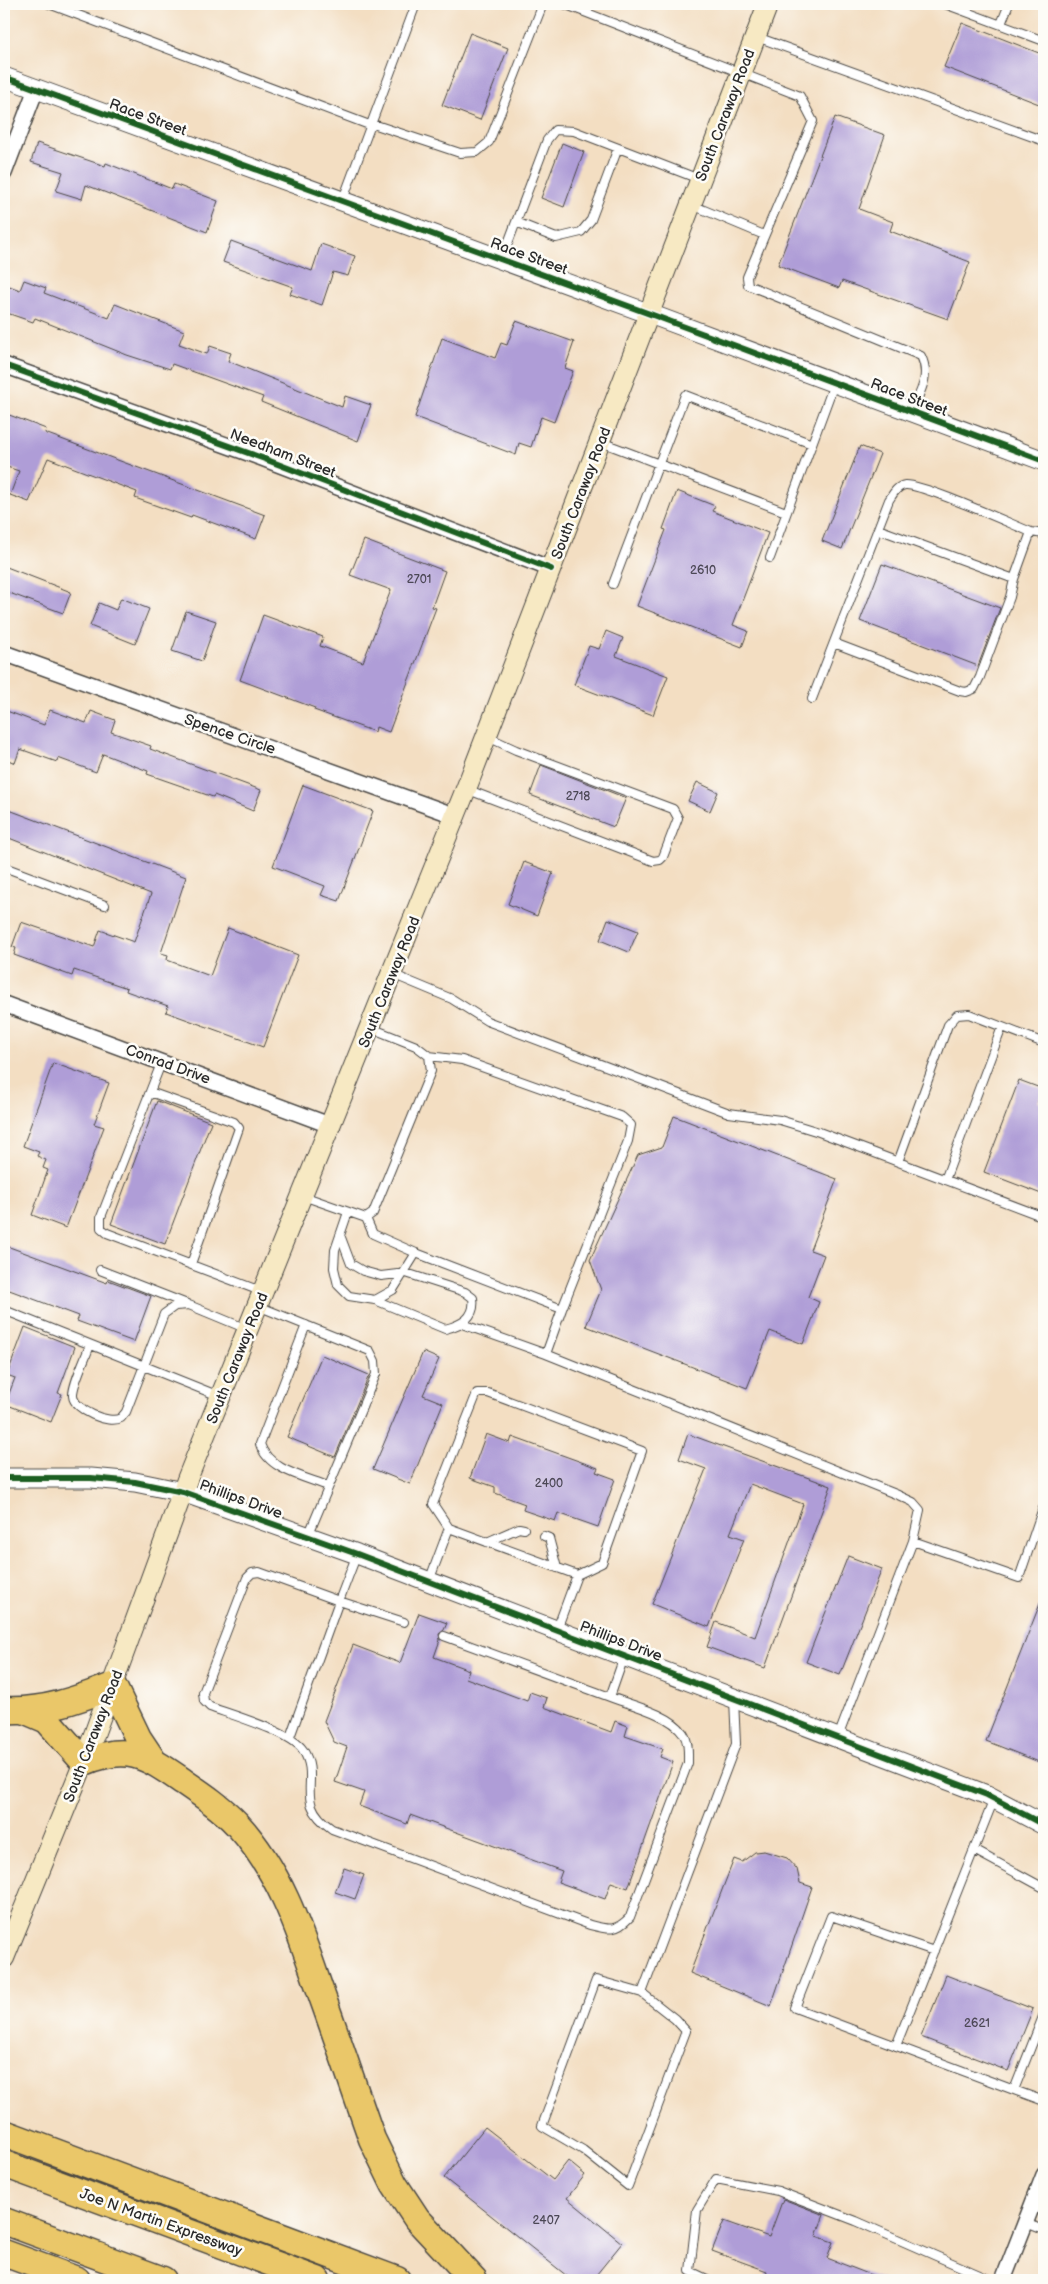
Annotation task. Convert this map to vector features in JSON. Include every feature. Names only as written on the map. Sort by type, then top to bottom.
[{"type":"highway","points":[[15,1710],[72,1702],[113,1686],[138,1738],[152,1760]]},
{"type":"highway","points":[[15,1710],[47,1720],[84,1762],[101,1755],[119,1752],[152,1760],[207,1798],[237,1824],[257,1849],[277,1880],[295,1914],[372,2139],[386,2170],[417,2219],[474,2280]]},
{"type":"highway","points":[[4,2133],[397,2280]]},
{"type":"highway","name":"Joe N Martin Expressway","points":[[4,2164],[317,2280]]},
{"type":"highway","points":[[4,2221],[163,2280]]},
{"type":"highway","points":[[4,2253],[77,2280]]},
{"type":"main road","name":"South Caraway Road","points":[[4,1958],[84,1762],[183,1492],[456,816],[768,4]]},
{"type":"street","name":"Race Street","points":[[4,77],[835,382],[1044,461]]},
{"type":"street","points":[[4,173],[36,89]]},
{"type":"street","name":"Needham Street","points":[[4,364],[244,452],[551,570]]},
{"type":"street","name":"Spence Circle","points":[[4,653],[456,816]]},
{"type":"street","name":"Conrad Drive","points":[[4,1004],[162,1061],[332,1126]]},
{"type":"street","name":"Phillips Drive","points":[[4,1478],[135,1482],[183,1492],[357,1554],[838,1737],[994,1799],[1044,1825]]},
{"type":"street","points":[[1003,2280],[1044,2175]]},
{"type":"lane","points":[[49,4],[372,125],[460,153],[477,152],[488,142],[543,4]]},
{"type":"lane","points":[[342,202],[416,4]]},
{"type":"lane","points":[[564,4],[800,96],[813,121],[747,277],[748,286],[921,356],[926,366],[926,375],[912,411]]},
{"type":"lane","points":[[945,4],[1044,41]]},
{"type":"lane","points":[[1000,24],[1009,4]]},
{"type":"lane","points":[[755,36],[1044,141]]},
{"type":"lane","points":[[502,260],[547,140],[555,130],[574,131],[701,180]]},
{"type":"lane","points":[[516,222],[556,238],[581,232],[591,220],[618,148]]},
{"type":"lane","points":[[692,204],[764,235]]},
{"type":"lane","points":[[770,558],[835,382]]},
{"type":"lane","points":[[613,584],[684,395],[812,444]]},
{"type":"lane","points":[[601,442],[786,512]]},
{"type":"lane","points":[[812,699],[889,500],[898,488],[906,485],[928,490],[1031,532],[1044,534]]},
{"type":"lane","points":[[878,529],[1014,579]]},
{"type":"lane","points":[[834,643],[966,692],[974,689],[1010,597],[1014,579],[1031,532]]},
{"type":"lane","points":[[466,789],[653,861],[660,860],[663,857],[678,818],[675,811],[664,805],[516,750],[487,736]]},
{"type":"lane","points":[[4,867],[105,905]]},
{"type":"lane","points":[[392,974],[452,999],[487,1021],[729,1113],[780,1120],[1044,1216]]},
{"type":"lane","points":[[898,1162],[948,1025],[958,1015],[968,1014],[1044,1043]]},
{"type":"lane","points":[[946,1180],[1002,1027]]},
{"type":"lane","points":[[371,1028],[416,1046],[429,1056],[462,1060],[622,1117],[631,1125],[628,1141],[546,1354]]},
{"type":"lane","points":[[366,1218],[373,1213],[431,1071],[429,1056]]},
{"type":"lane","points":[[162,1061],[100,1224],[107,1232],[191,1264],[261,1299],[306,1325],[370,1352],[375,1361],[376,1374],[308,1536]]},
{"type":"lane","points":[[150,1092],[234,1122],[239,1128],[191,1264]]},
{"type":"lane","points":[[303,1196],[366,1218],[373,1234],[416,1253],[562,1309]]},
{"type":"lane","points":[[340,1235],[351,1264],[363,1271],[381,1276],[406,1272],[465,1292],[473,1298],[474,1307],[468,1319],[462,1324],[445,1329],[375,1300],[349,1296],[338,1285],[334,1259],[340,1235],[348,1212]]},
{"type":"lane","points":[[375,1300],[394,1290],[416,1253]]},
{"type":"lane","points":[[100,1270],[249,1330]]},
{"type":"lane","points":[[90,1345],[72,1394],[74,1404],[81,1410],[112,1420],[121,1418],[126,1412],[164,1314],[175,1306],[188,1305]]},
{"type":"lane","points":[[4,1310],[221,1397]]},
{"type":"lane","points":[[462,1324],[546,1354],[913,1502],[920,1510],[913,1541],[838,1737]]},
{"type":"lane","points":[[306,1325],[260,1444],[263,1455],[271,1463],[328,1486]]},
{"type":"lane","points":[[557,1629],[577,1575],[602,1563],[642,1451],[488,1393],[476,1394],[433,1504],[449,1528],[577,1575]]},
{"type":"lane","points":[[913,1541],[1019,1578],[1044,1505]]},
{"type":"lane","points":[[429,1581],[449,1528]]},
{"type":"lane","points":[[487,1542],[520,1528],[524,1529]]},
{"type":"lane","points":[[544,1536],[549,1538],[557,1568]]},
{"type":"lane","points":[[290,1737],[357,1554]]},
{"type":"lane","points":[[404,1622],[259,1572],[252,1573],[247,1578],[203,1693],[204,1701],[210,1707],[290,1737],[303,1750],[309,1764],[310,1804],[318,1819],[332,1829],[590,1925],[608,1930],[621,1926],[630,1917],[688,1764],[688,1748],[684,1734],[671,1721],[444,1636]]},
{"type":"lane","points":[[610,1697],[625,1656]]},
{"type":"lane","points":[[642,1993],[736,1744],[734,1697]]},
{"type":"lane","points":[[896,2046],[994,1799]]},
{"type":"lane","points":[[974,1850],[1044,1888]]},
{"type":"lane","points":[[934,1951],[831,1916],[795,2008],[1044,2101]]},
{"type":"lane","points":[[596,1980],[642,1993],[675,2019],[686,2031],[628,2186],[583,2150],[542,2126],[596,1980]]},
{"type":"lane","points":[[1014,2090],[1044,2014]]},
{"type":"lane","points":[[709,2280],[690,2271],[696,2210],[716,2180],[778,2191],[856,2221],[991,2280]]},
{"type":"lane","points":[[1026,2223],[1044,2230]]},
{"type":"building","points":[[962,23],[1044,55],[1044,106],[944,67]]},
{"type":"building","points":[[470,33],[508,48],[480,120],[442,105]]},
{"type":"building","points":[[835,117],[885,135],[859,209],[893,222],[890,231],[970,262],[948,319],[842,281],[839,288],[778,265]]},
{"type":"building","points":[[37,143],[105,166],[106,163],[172,189],[174,184],[218,201],[207,232],[86,185],[82,199],[56,191],[63,172],[31,162]]},
{"type":"building","points":[[562,143],[584,152],[564,207],[541,198]]},
{"type":"building","points":[[231,241],[312,271],[321,244],[355,256],[348,276],[333,272],[322,305],[290,294],[293,287],[223,262]]},
{"type":"building","points":[[24,280],[46,288],[44,293],[109,318],[115,304],[184,331],[179,344],[207,354],[210,346],[231,353],[228,361],[342,407],[345,396],[371,405],[358,441],[261,402],[263,397],[172,364],[170,369],[127,355],[35,318],[33,322],[4,312],[4,284],[20,290]]},
{"type":"building","points":[[516,321],[574,342],[565,368],[573,371],[554,422],[541,417],[531,447],[519,443],[516,455],[415,417],[442,338],[495,358],[501,343],[507,345]]},
{"type":"building","points":[[4,413],[46,429],[45,433],[265,515],[256,539],[192,515],[191,518],[135,498],[137,492],[48,458],[29,502],[10,495],[19,471],[4,466]]},
{"type":"building","points":[[860,446],[880,454],[842,549],[822,541]]},
{"type":"building","points":[[677,491],[715,506],[712,511],[768,533],[733,625],[748,631],[742,647],[637,606],[666,530],[663,529]]},
{"type":"building","points":[[364,540],[445,571],[432,607],[436,608],[389,732],[376,727],[375,732],[240,680],[263,615],[323,637],[320,646],[363,662],[391,590],[350,575]]},
{"type":"building","points":[[882,564],[1000,608],[978,666],[860,621]]},
{"type":"building","points":[[4,566],[71,592],[63,613],[4,591]]},
{"type":"building","points":[[121,598],[149,609],[135,644],[90,626],[99,603],[116,610]]},
{"type":"building","points":[[186,611],[216,621],[202,661],[172,651]]},
{"type":"building","points":[[606,631],[623,638],[616,656],[668,676],[653,715],[574,685],[589,646],[599,649]]},
{"type":"building","points":[[4,710],[44,725],[50,710],[86,723],[91,711],[115,720],[111,732],[151,746],[150,749],[261,790],[253,811],[214,795],[213,797],[147,774],[148,771],[103,754],[96,772],[58,758],[57,762],[20,749],[15,763],[4,758]]},
{"type":"building","points":[[541,765],[626,798],[614,827],[530,795]]},
{"type":"building","points":[[697,782],[718,792],[710,811],[688,801]]},
{"type":"building","points":[[303,785],[373,811],[339,901],[321,895],[325,886],[273,866]]},
{"type":"building","points":[[4,808],[186,877],[161,953],[168,955],[167,960],[210,976],[228,928],[298,955],[263,1047],[166,1012],[168,1006],[126,991],[127,988],[74,970],[72,976],[14,955],[16,948],[12,947],[21,922],[94,947],[100,930],[134,942],[151,894],[4,836]]},
{"type":"building","points":[[524,862],[553,873],[537,916],[508,904]]},
{"type":"building","points":[[608,919],[638,931],[629,952],[600,940]]},
{"type":"building","points":[[53,1063],[109,1083],[94,1124],[104,1127],[66,1228],[32,1215],[48,1170],[43,1168],[46,1160],[37,1156],[39,1152],[23,1146]]},
{"type":"building","points":[[1019,1080],[1043,1089],[1038,1102],[1044,1104],[1044,1195],[984,1172]]},
{"type":"building","points":[[157,1101],[211,1122],[165,1244],[111,1224]]},
{"type":"building","points":[[674,1116],[837,1179],[810,1250],[824,1255],[808,1297],[819,1302],[803,1344],[770,1331],[747,1388],[586,1326],[601,1290],[590,1260],[638,1155],[662,1147]]},
{"type":"building","points":[[4,1245],[107,1283],[108,1280],[151,1296],[134,1342],[77,1321],[79,1316],[4,1288]]},
{"type":"building","points":[[25,1327],[75,1347],[58,1393],[62,1394],[51,1422],[5,1404],[15,1378],[7,1375]]},
{"type":"building","points":[[423,1352],[439,1359],[423,1395],[443,1403],[410,1484],[373,1469]]},
{"type":"building","points":[[322,1355],[369,1375],[335,1457],[287,1437]]},
{"type":"building","points":[[486,1434],[510,1443],[512,1437],[598,1468],[596,1472],[615,1479],[598,1527],[558,1513],[555,1521],[523,1510],[525,1504],[495,1493],[495,1487],[470,1478]]},
{"type":"building","points":[[688,1434],[831,1486],[765,1668],[707,1647],[716,1622],[755,1637],[803,1504],[750,1484],[730,1534],[744,1539],[709,1627],[652,1604],[706,1469],[679,1459]]},
{"type":"building","points":[[848,1556],[882,1569],[840,1675],[806,1662]]},
{"type":"building","points":[[1044,1596],[1044,1764],[986,1741]]},
{"type":"building","points":[[419,1613],[447,1623],[444,1630],[439,1634],[440,1640],[434,1657],[469,1670],[466,1678],[527,1701],[530,1692],[547,1698],[544,1707],[611,1732],[615,1721],[628,1726],[625,1736],[663,1749],[660,1757],[673,1762],[628,1888],[611,1882],[605,1899],[558,1882],[562,1871],[410,1815],[407,1824],[359,1806],[364,1792],[335,1782],[347,1747],[334,1742],[324,1721],[353,1645],[400,1663]]},
{"type":"building","points":[[764,1851],[787,1858],[797,1869],[800,1883],[812,1887],[771,2006],[690,1973],[734,1859],[742,1862],[755,1852]]},
{"type":"building","points":[[344,1868],[364,1875],[355,1899],[335,1892]]},
{"type":"building","points":[[946,1975],[1033,2009],[1008,2071],[921,2037]]},
{"type":"building","points":[[485,2127],[553,2180],[568,2161],[585,2175],[567,2198],[622,2243],[592,2280],[572,2280],[444,2178]]},
{"type":"building","points":[[783,2199],[824,2215],[816,2236],[833,2242],[827,2258],[884,2280],[764,2280],[767,2271],[712,2251],[724,2221],[769,2237]]},
{"type":"cycle path","points":[[4,77],[1044,461]]},
{"type":"cycle path","points":[[4,365],[262,458],[551,569]]},
{"type":"cycle path","points":[[4,1478],[91,1478],[135,1482],[183,1492],[357,1554],[987,1795],[1044,1825]]}]
